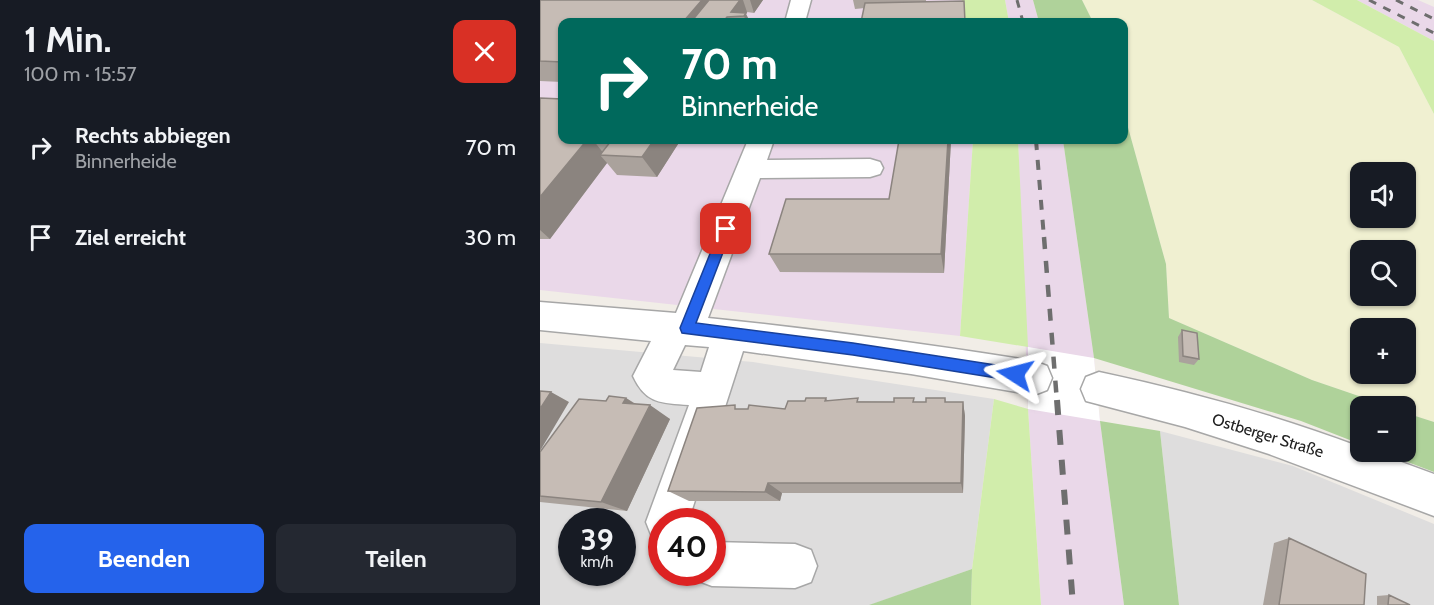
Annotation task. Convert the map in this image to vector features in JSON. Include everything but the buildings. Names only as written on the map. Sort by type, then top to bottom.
[{"type":"street","points":[[796,18],[801,0]]},
{"type":"street","points":[[713,390],[660,386],[651,376],[682,328],[759,144]]},
{"type":"street","points":[[750,169],[870,168]]},
{"type":"street","points":[[540,316],[729,333],[853,349],[1034,378]]},
{"type":"street","points":[[673,508],[725,355],[729,333]]},
{"type":"street","name":"Ostberger Straße","points":[[1099,389],[1143,398],[1228,422],[1339,458],[1434,495]]},
{"type":"street","points":[[726,564],[795,566]]},
{"type":"shaded area","points":[[540,0],[962,0],[964,18],[558,18],[558,144],[973,144],[960,336],[540,290]]},
{"type":"shaded area","points":[[1005,0],[1033,0],[1038,18],[1008,18]]},
{"type":"shaded area","points":[[1357,0],[1418,0],[1434,7],[1434,41]]},
{"type":"shaded area","points":[[1018,144],[1064,144],[1094,358],[1124,605],[1041,605],[1028,409]]},
{"type":"shaded area","points":[[540,343],[753,362],[994,399],[972,569],[870,605],[540,605]]},
{"type":"shaded area","points":[[1160,431],[1293,466],[1434,524],[1434,605],[1179,605]]},
{"type":"green space","points":[[962,0],[1005,0],[1008,18],[964,18]]},
{"type":"green space","points":[[1033,0],[1082,0],[1091,18],[1038,18]]},
{"type":"green space","points":[[1082,0],[1312,0],[1399,47],[1434,114],[1434,422],[1416,416],[1416,396],[1359,396],[1312,380],[1169,318],[1166,264],[1128,127],[1128,18],[1091,18]]},
{"type":"green space","points":[[1312,0],[1357,0],[1434,41],[1434,114],[1399,47]]},
{"type":"green space","points":[[1128,127],[1166,264],[1169,318],[1312,380],[1359,396],[1350,396],[1350,440],[1301,421],[1094,358],[1064,144],[1128,144]]},
{"type":"green space","points":[[973,144],[1018,144],[1028,347],[960,336]]},
{"type":"green space","points":[[994,399],[1028,409],[1041,605],[971,605],[972,569]]},
{"type":"green space","points":[[1416,416],[1434,422],[1434,472],[1408,462],[1416,462]]},
{"type":"green space","points":[[1100,421],[1160,431],[1179,605],[1124,605]]},
{"type":"green space","points":[[972,569],[971,605],[869,605]]},
{"type":"pier","points":[[1028,347],[1094,358],[1100,421],[1028,409]]},
{"type":"railway","points":[[1017,0],[1022,18]]},
{"type":"railway","points":[[1369,0],[1434,33]]},
{"type":"railway","points":[[1396,0],[1434,19]]},
{"type":"railway","points":[[1036,144],[1044,238]]},
{"type":"railway","points":[[1044,237],[1057,402]]},
{"type":"railway","points":[[1057,400],[1073,605]]},
{"type":"route","points":[[726,229],[687,328],[853,349],[1015,374]]}]
